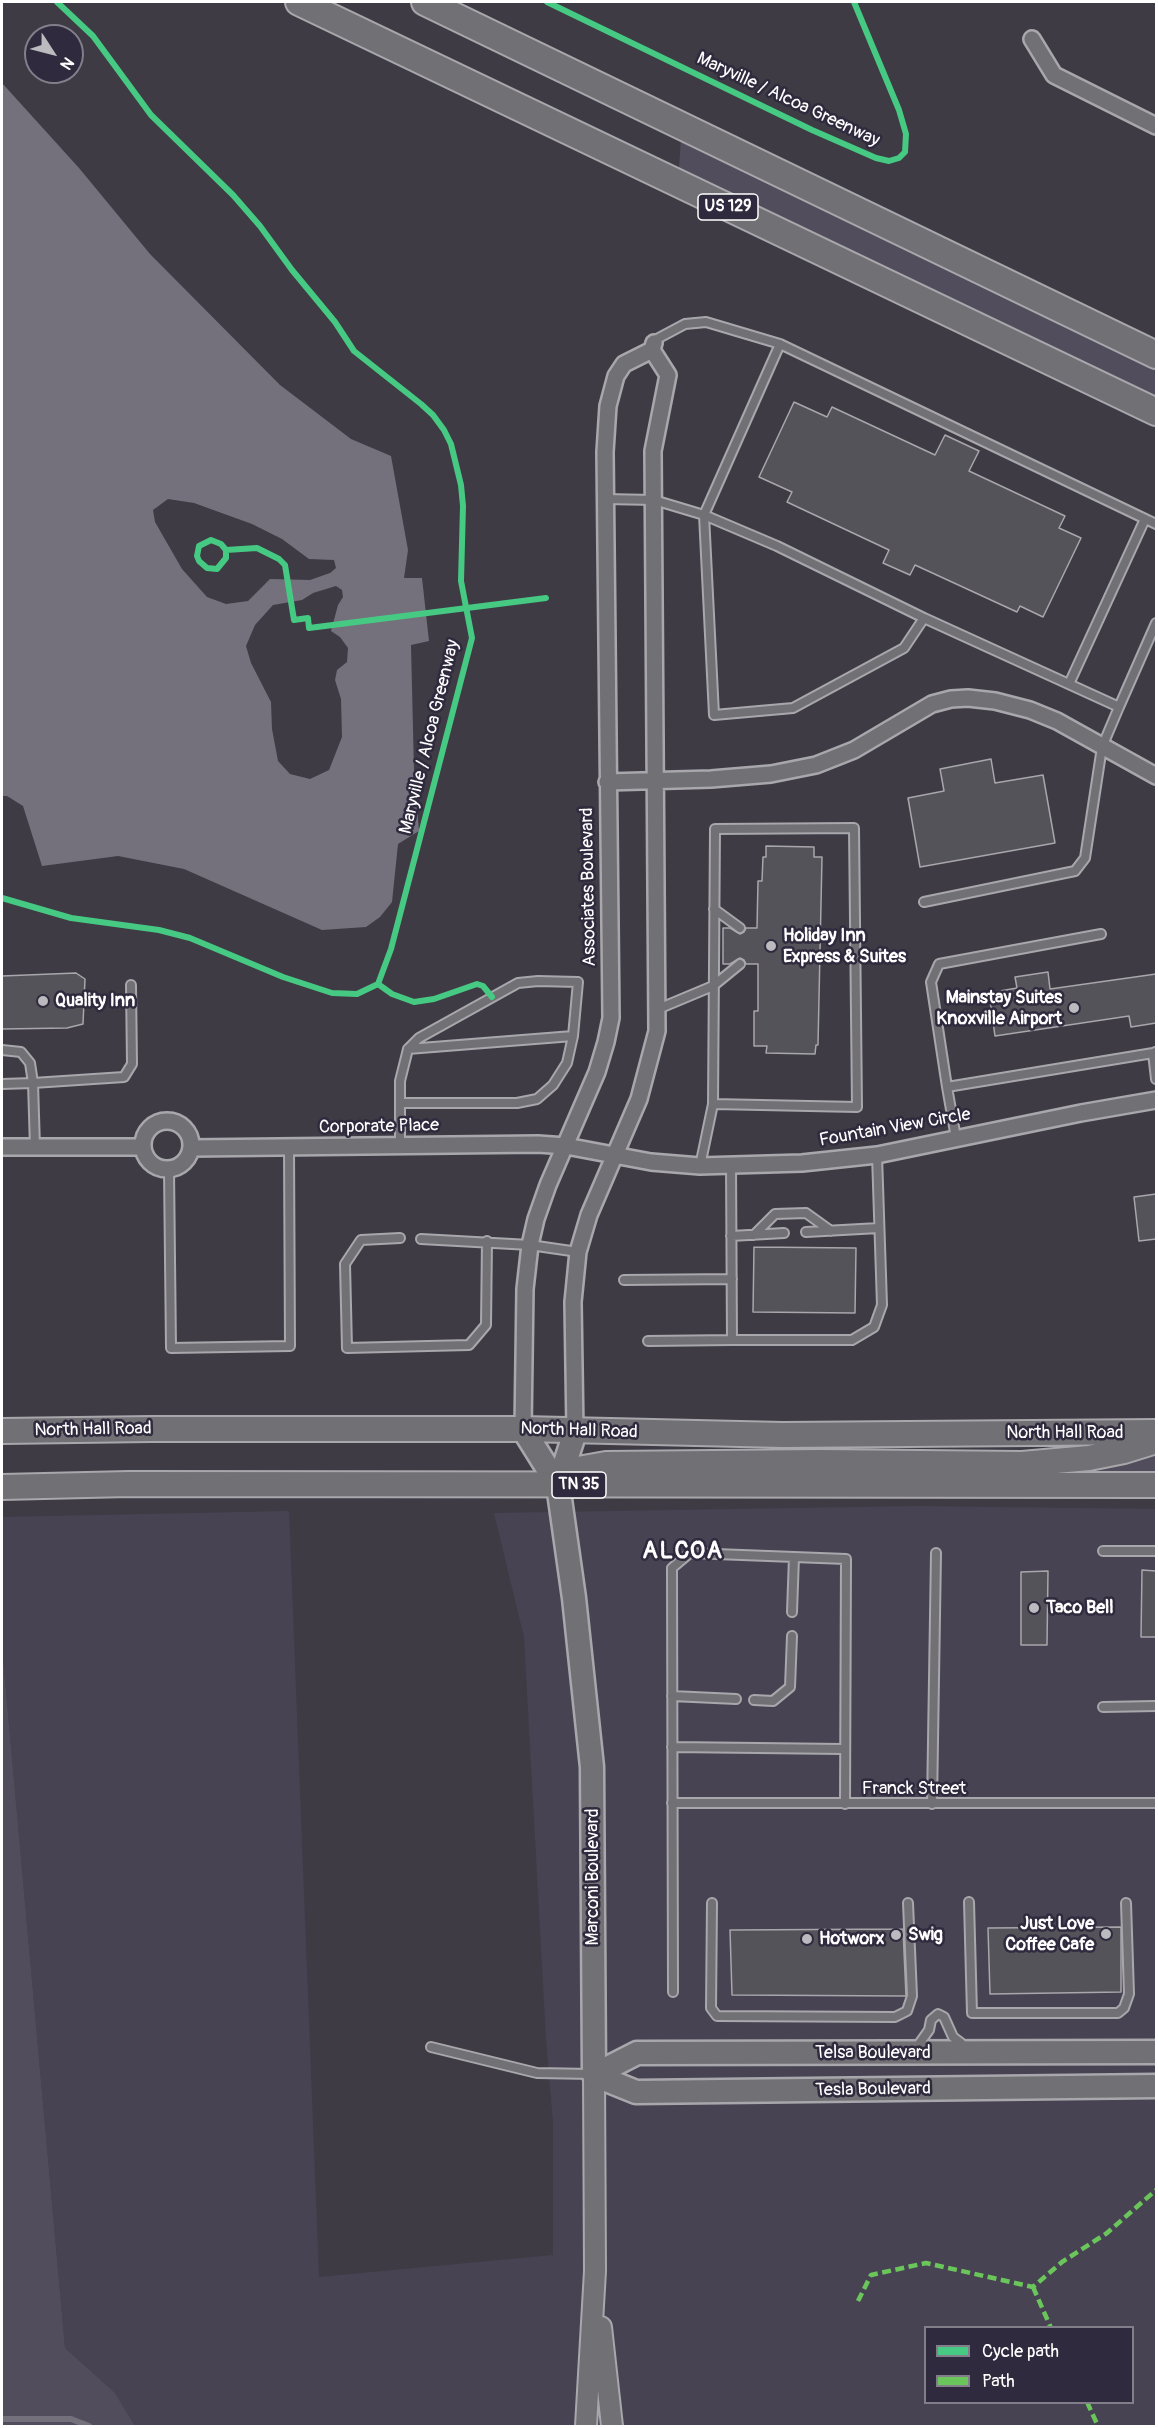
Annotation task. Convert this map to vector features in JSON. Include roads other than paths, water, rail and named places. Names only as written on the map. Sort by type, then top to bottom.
[{"type":"highway","name":"US 129","points":[[299,2],[1156,412]]},
{"type":"highway","points":[[425,2],[1156,355]]},
{"type":"main road","name":"North Hall Road","points":[[2,1431],[523,1429],[783,1435],[1156,1432]]},
{"type":"main road","name":"Marconi Boulevard","points":[[523,1429],[558,1485],[574,1598],[592,1767],[594,2074]]},
{"type":"main road","name":"Marconi Boulevard","points":[[558,1485],[575,1432]]},
{"type":"main road","points":[[558,1485],[570,1473],[578,1469],[606,1464],[820,1462],[1022,1464],[1089,1458],[1124,1451],[1156,1441]]},
{"type":"main road","name":"TN 35","points":[[2,1487],[129,1484],[504,1483],[558,1485],[1156,1485]]},
{"type":"main road","name":"Telsa Boulevard","points":[[594,2074],[637,2053],[1156,2052]]},
{"type":"main road","name":"Tesla Boulevard","points":[[594,2074],[636,2092],[1156,2086]]},
{"type":"street","points":[[1032,39],[1054,75],[1156,126]]},
{"type":"street","points":[[575,1432],[573,1302],[578,1252],[590,1215],[639,1099],[651,1061],[657,1031],[653,451],[668,375],[653,345]]},
{"type":"street","name":"Associates Boulevard","points":[[523,1429],[525,1289],[530,1245],[548,1185],[597,1072],[610,1018],[604,452],[608,406],[616,376],[624,364],[653,345]]},
{"type":"street","points":[[607,782],[656,782],[771,774],[816,765],[854,750],[932,704],[951,699],[968,698],[994,701],[1030,710],[1057,721],[1156,776]]},
{"type":"street","name":"Fountain View Circle","points":[[566,1146],[651,1162],[700,1166],[802,1163],[877,1155],[1156,1101]]},
{"type":"street","points":[[166,1120],[175,1122],[188,1131],[192,1148],[184,1163],[169,1170],[154,1166],[144,1154],[143,1147],[144,1139],[152,1126],[166,1120]]},
{"type":"street","name":"Corporate Place","points":[[192,1148],[538,1144],[566,1146]]},
{"type":"street","points":[[2,1147],[143,1147]]},
{"type":"street","name":"Marconi Boulevard","points":[[586,2427],[595,2271],[594,2074]]},
{"type":"street","name":"Marconi Boulevard","points":[[595,2271],[612,2427]]},
{"type":"lane","points":[[653,345],[685,324],[706,322],[780,344],[1156,524]]},
{"type":"lane","points":[[780,344],[705,515],[714,716],[793,708],[904,648],[924,618]]},
{"type":"lane","points":[[605,499],[654,500],[705,515],[777,546],[924,618],[1119,707]]},
{"type":"lane","points":[[1069,684],[1145,519]]},
{"type":"lane","points":[[924,902],[1075,871],[1085,858],[1102,747],[1156,623]]},
{"type":"lane","points":[[700,1166],[713,1104],[714,829],[854,828],[856,1107],[713,1104]]},
{"type":"lane","points":[[714,909],[740,928]]},
{"type":"lane","points":[[956,1138],[931,982],[939,964],[1101,934]]},
{"type":"lane","points":[[658,1009],[713,986],[740,964]]},
{"type":"lane","points":[[400,1103],[517,1103],[537,1099],[553,1085],[567,1063],[573,1036],[578,982],[518,983],[419,1038],[408,1050],[400,1081],[400,1103],[400,1146]]},
{"type":"lane","points":[[2,1084],[124,1077],[132,1064],[131,985]]},
{"type":"lane","points":[[408,1050],[573,1036]]},
{"type":"lane","points":[[2,1050],[21,1052],[30,1063],[33,1083],[35,1147]]},
{"type":"lane","points":[[947,1087],[1155,1052],[1156,1079]]},
{"type":"lane","points":[[169,1170],[171,1348],[290,1346],[290,1148]]},
{"type":"lane","points":[[648,1341],[852,1340],[874,1326],[882,1305],[877,1155]]},
{"type":"lane","points":[[731,1165],[732,1340]]},
{"type":"lane","points":[[754,1235],[775,1214],[806,1213],[831,1231]]},
{"type":"lane","points":[[806,1232],[879,1228]]},
{"type":"lane","points":[[731,1236],[784,1233]]},
{"type":"lane","points":[[400,1239],[361,1240],[345,1264],[347,1348],[469,1345],[486,1325],[487,1241]]},
{"type":"lane","points":[[422,1239],[487,1241],[578,1252]]},
{"type":"lane","points":[[624,1280],[732,1279]]},
{"type":"lane","points":[[1103,1551],[1156,1551]]},
{"type":"lane","points":[[673,1992],[672,1568],[690,1553],[846,1558],[843,1749],[845,1804]]},
{"type":"lane","points":[[932,1804],[936,1553]]},
{"type":"lane","points":[[792,1611],[794,1557]]},
{"type":"lane","points":[[754,1700],[773,1701],[790,1687],[792,1636]]},
{"type":"lane","points":[[672,1696],[736,1699]]},
{"type":"lane","points":[[1103,1707],[1156,1706]]},
{"type":"lane","points":[[672,1747],[843,1749]]},
{"type":"lane","name":"Franck Street","points":[[672,1803],[1156,1803]]},
{"type":"lane","points":[[969,1902],[972,2013],[1118,2013],[1124,2008],[1129,1994],[1126,1903]]},
{"type":"lane","points":[[712,1904],[711,2008],[717,2016],[896,2017],[907,2011],[912,1996],[908,1903]]},
{"type":"lane","points":[[918,2052],[919,2043],[929,2030],[931,2020],[938,2014],[944,2017],[953,2037],[961,2043],[960,2052]]},
{"type":"lane","points":[[431,2047],[537,2073],[594,2074]]},
{"type":"waterway","points":[[2,2419],[71,2419],[89,2426]]},
{"type":"place","name":"Holiday Inn Express & Suites","points":[[771,946]]},
{"type":"place","name":"Quality Inn","points":[[43,1001]]},
{"type":"place","name":"Mainstay Suites Knoxville Airport","points":[[1074,1008]]},
{"type":"place","name":"Taco Bell","points":[[1034,1608]]},
{"type":"place","name":"Just Love Coffee Cafe","points":[[1106,1934]]},
{"type":"place","name":"Swig","points":[[896,1935]]},
{"type":"place","name":"Hotworx","points":[[807,1939]]},
{"type":"district","name":"ALCOA","points":[[683,1552]]}]
